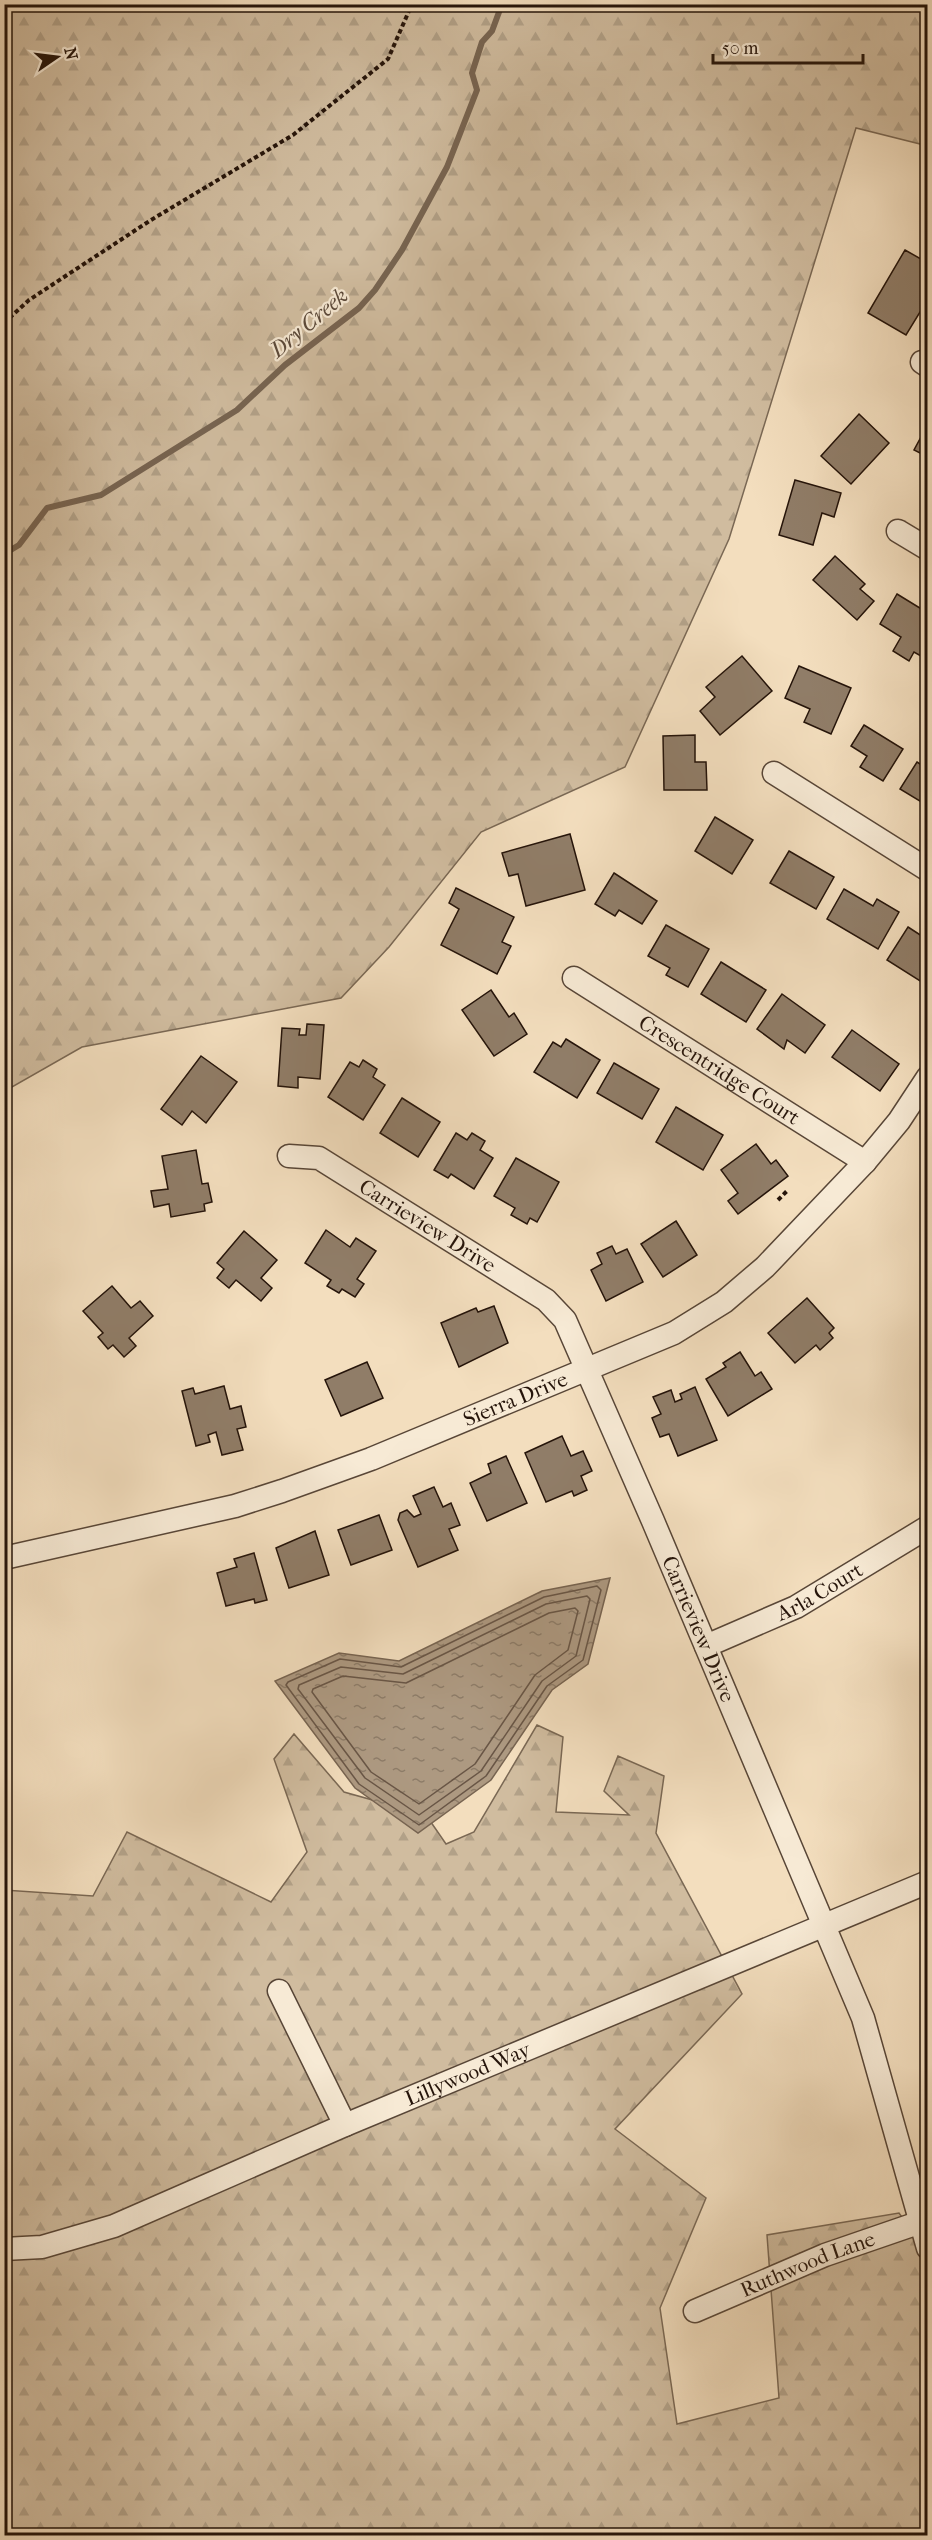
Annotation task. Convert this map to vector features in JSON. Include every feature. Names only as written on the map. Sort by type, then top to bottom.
[{"type":"street","points":[[898,531],[927,549]]},
{"type":"street","points":[[774,773],[927,870]]},
{"type":"street","name":"Crescentridge Court","points":[[574,978],[865,1162]]},
{"type":"street","name":"Sierra Drive","points":[[4,1558],[235,1506],[282,1491],[371,1459],[586,1367],[674,1333],[724,1302],[765,1267],[865,1162],[899,1121],[927,1077]]},
{"type":"street","name":"Carrieview Drive","points":[[289,1155],[319,1158],[546,1300],[565,1320],[863,2018],[927,2248]]},
{"type":"street","name":"Arla Court","points":[[706,1646],[796,1607],[927,1527]]},
{"type":"street","name":"Lillywood Way","points":[[4,2249],[42,2247],[114,2226],[345,2125],[824,1927],[927,1882]]},
{"type":"street","points":[[279,1991],[345,2125]]},
{"type":"street","name":"Ruthwood Lane","points":[[695,2311],[825,2255],[921,2222]]},
{"type":"path","points":[[4,323],[29,300],[151,220],[293,135],[388,59],[412,4]]},
{"type":"path","points":[[778,1200],[788,1190]]},
{"type":"green space","points":[[5,4],[927,5],[928,146],[856,128],[729,539],[625,767],[481,832],[389,947],[341,998],[82,1047],[5,1091]]},
{"type":"green space","points":[[537,1725],[563,1737],[556,1812],[629,1815],[604,1791],[618,1756],[664,1776],[656,1833],[742,1994],[615,2129],[706,2198],[660,2308],[677,2424],[779,2398],[767,2235],[899,2213],[927,2251],[927,2535],[5,2535],[4,1890],[93,1896],[127,1832],[271,1902],[307,1852],[274,1759],[294,1734],[344,1792],[426,1815],[446,1844],[474,1832]]},
{"type":"water","points":[[610,1578],[588,1664],[552,1690],[491,1780],[418,1833],[355,1788],[275,1681],[339,1653],[399,1661],[542,1591]]},
{"type":"building","points":[[905,250],[928,263],[928,299],[906,335],[868,313]]},
{"type":"building","points":[[859,414],[889,443],[851,484],[821,456]]},
{"type":"building","points":[[928,424],[928,457],[914,450]]},
{"type":"building","points":[[795,480],[841,493],[834,517],[822,513],[813,545],[779,535]]},
{"type":"building","points":[[835,556],[865,584],[860,589],[874,601],[857,620],[813,580]]},
{"type":"building","points":[[897,594],[928,613],[928,660],[914,652],[909,661],[893,651],[901,637],[880,624]]},
{"type":"building","points":[[742,656],[772,691],[720,735],[700,711],[715,697],[706,687]]},
{"type":"building","points":[[799,666],[851,688],[831,734],[804,722],[810,709],[785,698]]},
{"type":"building","points":[[864,725],[903,749],[883,781],[860,767],[867,756],[851,746]]},
{"type":"building","points":[[695,735],[695,762],[706,762],[707,790],[664,790],[663,736]]},
{"type":"building","points":[[917,762],[928,769],[928,806],[900,789]]},
{"type":"building","points":[[715,817],[753,840],[732,874],[695,851]]},
{"type":"building","points":[[570,834],[585,890],[526,906],[518,874],[509,876],[502,853]]},
{"type":"building","points":[[789,851],[834,877],[816,909],[770,883]]},
{"type":"building","points":[[614,873],[657,901],[642,924],[619,910],[615,916],[595,904]]},
{"type":"building","points":[[456,888],[514,917],[502,942],[511,946],[497,974],[441,945],[459,909],[449,903]]},
{"type":"building","points":[[844,889],[873,906],[877,899],[899,912],[878,949],[827,919]]},
{"type":"building","points":[[666,925],[709,949],[688,987],[666,975],[670,968],[648,956]]},
{"type":"building","points":[[908,927],[928,940],[928,986],[887,960]]},
{"type":"building","points":[[721,962],[766,990],[746,1022],[701,994]]},
{"type":"building","points":[[491,990],[509,1017],[514,1013],[527,1034],[494,1056],[462,1010]]},
{"type":"building","points":[[782,994],[825,1025],[805,1053],[787,1040],[784,1049],[757,1029]]},
{"type":"building","points":[[307,1024],[324,1025],[320,1079],[298,1077],[298,1088],[278,1086],[282,1028],[300,1029],[299,1035],[306,1035]]},
{"type":"building","points":[[852,1030],[899,1064],[880,1091],[832,1057]]},
{"type":"building","points":[[566,1039],[600,1060],[577,1098],[534,1072],[553,1042],[561,1047]]},
{"type":"building","points":[[201,1056],[237,1082],[206,1123],[192,1111],[182,1125],[161,1109]]},
{"type":"building","points":[[363,1060],[377,1069],[373,1077],[385,1085],[363,1120],[328,1097],[350,1062],[359,1067]]},
{"type":"building","points":[[614,1063],[659,1089],[642,1119],[597,1093]]},
{"type":"building","points":[[402,1098],[440,1122],[418,1157],[380,1133]]},
{"type":"building","points":[[676,1107],[723,1135],[703,1170],[656,1142]]},
{"type":"building","points":[[456,1133],[467,1140],[472,1133],[485,1141],[480,1150],[493,1158],[474,1189],[451,1174],[448,1178],[434,1170]]},
{"type":"building","points":[[756,1144],[771,1164],[776,1160],[788,1176],[738,1214],[728,1201],[738,1193],[721,1170]]},
{"type":"building","points":[[196,1150],[202,1184],[208,1183],[212,1202],[204,1204],[205,1211],[171,1217],[169,1204],[154,1207],[151,1191],[168,1189],[162,1156]]},
{"type":"building","points":[[516,1158],[559,1182],[537,1222],[530,1218],[527,1224],[511,1215],[515,1208],[494,1196]]},
{"type":"building","points":[[676,1221],[697,1255],[663,1277],[641,1244]]},
{"type":"building","points":[[326,1230],[350,1247],[356,1238],[376,1251],[357,1279],[364,1284],[355,1297],[342,1289],[339,1293],[327,1286],[331,1280],[305,1263]]},
{"type":"building","points":[[244,1231],[277,1260],[261,1278],[272,1288],[261,1301],[236,1280],[229,1288],[217,1278],[224,1269],[217,1263]]},
{"type":"building","points":[[612,1246],[616,1254],[627,1249],[643,1282],[606,1301],[591,1270],[602,1264],[597,1253]]},
{"type":"building","points":[[112,1286],[131,1308],[140,1301],[153,1316],[129,1338],[136,1346],[124,1357],[113,1345],[108,1349],[98,1337],[103,1333],[83,1311]]},
{"type":"building","points":[[807,1298],[834,1328],[829,1333],[833,1338],[820,1350],[816,1345],[795,1363],[768,1333]]},
{"type":"building","points":[[494,1306],[508,1343],[459,1367],[441,1323],[476,1308],[478,1312]]},
{"type":"building","points":[[740,1352],[755,1376],[761,1372],[772,1389],[728,1416],[706,1379],[726,1367],[723,1363]]},
{"type":"building","points":[[367,1362],[383,1398],[341,1416],[325,1380]]},
{"type":"building","points":[[224,1386],[230,1409],[241,1406],[246,1427],[237,1429],[243,1450],[222,1455],[216,1432],[208,1435],[210,1442],[196,1446],[182,1391],[193,1388],[195,1394]]},
{"type":"building","points":[[695,1387],[717,1440],[678,1456],[669,1434],[660,1437],[652,1418],[661,1414],[653,1397],[671,1390],[675,1402],[682,1399],[680,1394]]},
{"type":"building","points":[[562,1436],[571,1456],[583,1451],[592,1471],[581,1476],[587,1490],[574,1496],[572,1491],[546,1502],[525,1453]]},
{"type":"building","points":[[506,1456],[527,1503],[487,1521],[470,1483],[491,1473],[488,1464]]},
{"type":"building","points":[[434,1487],[443,1507],[451,1503],[460,1525],[449,1529],[458,1550],[418,1567],[398,1520],[400,1513],[407,1510],[414,1517],[421,1514],[413,1496]]},
{"type":"building","points":[[379,1515],[392,1550],[351,1565],[338,1530]]},
{"type":"building","points":[[315,1531],[329,1575],[289,1588],[276,1548]]},
{"type":"building","points":[[254,1553],[267,1600],[255,1603],[254,1599],[226,1606],[217,1573],[237,1567],[234,1559]]},
{"type":"waterway","name":"Dry Creek","points":[[4,554],[19,545],[47,508],[101,495],[237,410],[285,365],[359,308],[375,290],[402,250],[447,167],[477,90],[472,73],[482,42],[492,31],[502,4]]}]
